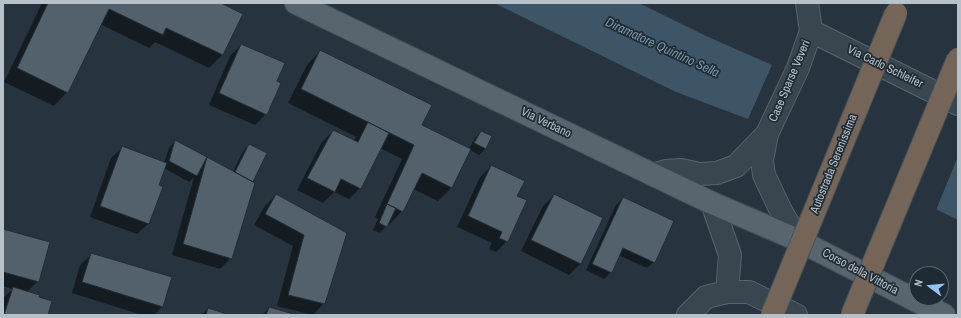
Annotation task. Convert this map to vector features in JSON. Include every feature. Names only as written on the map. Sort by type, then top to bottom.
[{"type":"highway","name":"Autostrada Serenissima","points":[[772,315],[896,13]]},
{"type":"highway","points":[[852,315],[958,59]]},
{"type":"main road","name":"Via Verbano","points":[[296,3],[712,203],[798,240]]},
{"type":"main road","name":"Corso della Vittoria","points":[[798,240],[933,313]]},
{"type":"street","name":"Case Sparse Veveri","points":[[798,240],[781,212],[764,175],[762,160],[767,134],[798,68],[811,31],[808,3]]},
{"type":"street","name":"Via Carlo Schleifer","points":[[811,31],[958,104]]},
{"type":"street","name":"Case Sparse Veveri","points":[[653,175],[666,171],[681,170],[699,174],[717,173],[736,166],[767,134]]},
{"type":"street","points":[[712,203],[730,255],[727,292]]},
{"type":"street","points":[[688,315],[706,297],[727,292],[750,292],[796,315]]},
{"type":"water","name":"Diramatore Quintino Sella","points":[[494,3],[639,3],[706,36],[772,65],[748,119],[676,92]]},
{"type":"water","points":[[958,156],[958,220],[936,209]]},
{"type":"pier","points":[[773,63],[774,65],[750,120],[748,121]]},
{"type":"pier","points":[[958,154],[936,210],[935,208],[956,155]]},
{"type":"building","points":[[48,3],[221,3],[243,14],[223,55],[166,28],[163,35],[109,9],[68,93],[17,68]]},
{"type":"building","points":[[241,44],[285,63],[277,81],[281,83],[267,115],[219,93]]},
{"type":"building","points":[[320,50],[432,105],[422,125],[471,149],[452,188],[422,173],[403,212],[387,204],[414,145],[301,89]]},
{"type":"building","points":[[368,122],[389,133],[361,189],[341,179],[335,192],[307,178],[333,130],[358,142]]},
{"type":"building","points":[[481,131],[492,136],[486,149],[474,143]]},
{"type":"building","points":[[175,140],[207,157],[197,176],[169,161]]},
{"type":"building","points":[[249,144],[267,153],[253,182],[235,172]]},
{"type":"building","points":[[122,146],[167,163],[159,185],[163,187],[149,224],[100,206]]},
{"type":"building","points":[[207,157],[255,183],[232,259],[183,244]]},
{"type":"building","points":[[491,165],[525,181],[517,196],[527,200],[508,242],[499,238],[502,232],[468,216]]},
{"type":"building","points":[[276,194],[347,233],[325,304],[288,295],[304,235],[265,214]]},
{"type":"building","points":[[554,194],[603,218],[581,264],[531,240]]},
{"type":"building","points":[[623,197],[674,221],[655,263],[623,248],[612,273],[592,264]]},
{"type":"building","points":[[387,204],[396,208],[387,227],[379,223]]},
{"type":"building","points":[[3,229],[50,242],[39,282],[3,272]]},
{"type":"building","points":[[91,253],[172,277],[163,307],[82,282]]},
{"type":"building","points":[[13,287],[40,295],[39,297],[52,301],[48,315],[4,315]]},
{"type":"building","points":[[269,307],[297,315],[266,315]]},
{"type":"building","points":[[208,308],[224,313],[224,315],[206,315]]}]
